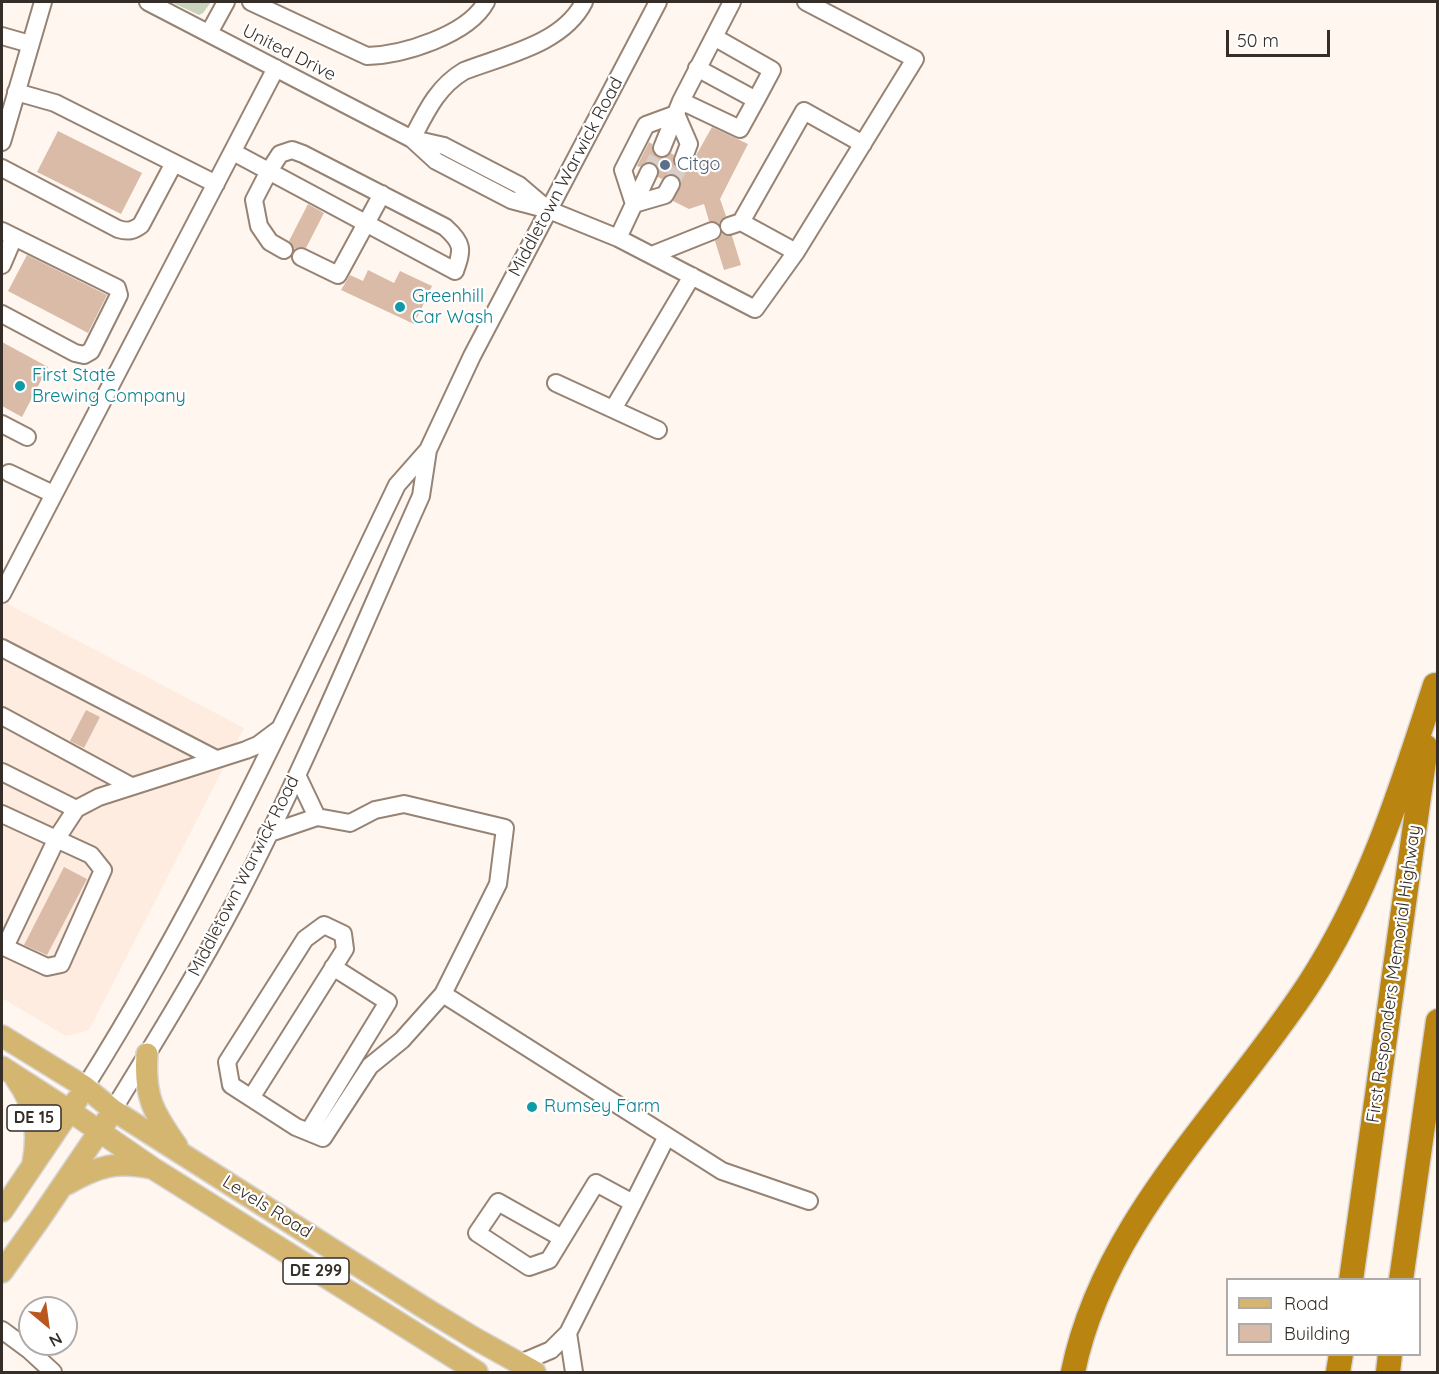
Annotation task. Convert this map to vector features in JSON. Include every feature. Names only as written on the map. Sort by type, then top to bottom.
[{"type":"highway","name":"First Responders Memorial Highway","points":[[1351,1278],[1436,676]]},
{"type":"highway","points":[[1073,1372],[1095,1299],[1111,1263],[1133,1226],[1159,1187],[1308,985],[1356,902],[1393,813],[1436,676]]},
{"type":"highway","points":[[1401,1278],[1437,1020]]},
{"type":"highway","points":[[1338,1372],[1341,1356]]},
{"type":"highway","points":[[1388,1372],[1390,1356]]},
{"type":"main road","name":"Levels Road","points":[[2,1036],[85,1087],[113,1110],[465,1333],[527,1368]]},
{"type":"main road","points":[[147,1054],[146,1074],[150,1100],[164,1128],[183,1154]]},
{"type":"main road","name":"Levels Road","points":[[7,1071],[154,1169],[477,1372]]},
{"type":"main road","name":"DE 15","points":[[7,1071],[28,1097],[34,1117],[36,1139],[32,1167]]},
{"type":"main road","name":"Middletown Warwick Road","points":[[2,1211],[85,1087]]},
{"type":"main road","name":"Middletown Warwick Road","points":[[2,1272],[113,1110]]},
{"type":"main road","name":"DE 299","points":[[61,1188],[91,1171],[110,1165],[134,1164],[154,1169]]},
{"type":"street","points":[[2,140],[43,2]]},
{"type":"street","name":"United Drive","points":[[150,2],[412,139],[444,146],[510,180],[549,210],[618,238],[755,309],[796,252]]},
{"type":"street","points":[[209,33],[226,2]]},
{"type":"street","points":[[251,2],[367,56],[386,56],[403,52],[440,38],[467,22],[481,11],[486,2]]},
{"type":"street","points":[[412,139],[433,99],[453,78],[464,71],[543,41],[572,21],[584,2]]},
{"type":"street","name":"Middletown Warwick Road","points":[[113,1110],[237,897],[297,775],[421,496],[428,450],[472,356],[658,2]]},
{"type":"street","points":[[662,148],[697,68],[732,2]]},
{"type":"street","points":[[806,2],[915,59],[863,144],[796,252],[735,224],[804,111],[863,144]]},
{"type":"street","points":[[2,36],[30,45]]},
{"type":"street","points":[[634,204],[623,170],[646,125],[679,107],[740,129],[772,70],[714,37]]},
{"type":"street","points":[[2,594],[276,68]]},
{"type":"street","points":[[697,68],[756,100]]},
{"type":"street","points":[[16,92],[56,103],[216,184]]},
{"type":"street","points":[[679,107],[689,144],[683,160]]},
{"type":"street","points":[[233,152],[268,171],[455,271],[461,254],[458,238],[445,227],[292,150],[280,154],[268,171],[255,200],[259,226],[270,242],[284,250]]},
{"type":"street","points":[[2,168],[127,232],[141,225],[174,163]]},
{"type":"street","points":[[618,238],[649,172]]},
{"type":"street","points":[[634,204],[665,195],[671,184]]},
{"type":"street","points":[[301,257],[338,275],[382,195]]},
{"type":"street","points":[[652,255],[712,231]]},
{"type":"street","points":[[2,265],[8,234],[117,288],[119,295],[91,351],[84,355],[75,353],[2,314]]},
{"type":"street","points":[[613,409],[692,276]]},
{"type":"street","points":[[556,383],[658,430]]},
{"type":"street","points":[[2,424],[27,437]]},
{"type":"street","name":"Middletown Warwick Road","points":[[85,1087],[135,1005],[205,880],[281,728],[397,485],[428,450]]},
{"type":"street","points":[[9,473],[53,494]]},
{"type":"street","points":[[2,648],[216,759]]},
{"type":"street","points":[[2,716],[131,786]]},
{"type":"street","points":[[2,814],[57,838],[91,855],[103,870],[61,964],[47,967],[3,947],[57,838],[76,809],[99,796],[258,745],[281,728]]},
{"type":"street","points":[[2,772],[76,809]]},
{"type":"street","points":[[297,775],[317,817]]},
{"type":"street","points":[[251,1098],[345,949],[343,934],[324,925],[305,939],[227,1062],[231,1085],[251,1098],[296,1127],[323,1138],[370,1066],[402,1040],[443,994],[498,885],[505,828],[404,804],[375,810],[350,823],[317,817],[267,834]]},
{"type":"street","points":[[309,1131],[388,1002],[333,967]]},
{"type":"street","points":[[443,994],[722,1171],[808,1201]]},
{"type":"street","points":[[527,1368],[551,1350],[568,1333],[667,1136]]},
{"type":"street","points":[[562,1238],[498,1202],[477,1233],[529,1267],[549,1260],[596,1183],[633,1203]]},
{"type":"street","points":[[2,1330],[52,1372]]},
{"type":"street","points":[[568,1333],[574,1372]]},
{"type":"shaded area","points":[[2,601],[244,728],[89,1030],[66,1036],[2,998]]},
{"type":"green space","points":[[171,2],[211,2],[199,15]]},
{"type":"building","points":[[712,127],[748,144],[720,199],[726,216],[719,223],[709,221],[704,204],[689,209],[673,201],[681,184],[676,175],[670,174],[662,179],[658,177],[658,167],[653,162],[637,166],[649,142],[658,157],[664,158],[671,153],[674,155],[675,167],[684,170],[689,168]]},
{"type":"building","points":[[58,131],[142,173],[121,214],[37,172]]},
{"type":"building","points":[[308,204],[324,213],[306,248],[294,249],[289,241]]},
{"type":"building","points":[[722,234],[732,236],[741,265],[724,270],[715,241]]},
{"type":"building","points":[[27,255],[107,295],[88,333],[8,291]]},
{"type":"building","name":"Greenhill Car Wash","points":[[368,270],[394,283],[400,271],[432,286],[414,324],[341,290],[350,275],[363,281]]},
{"type":"building","name":"First State Brewing Company","points":[[2,342],[48,367],[22,417],[2,406]]},
{"type":"building","points":[[86,710],[100,717],[84,748],[70,741]]},
{"type":"building","points":[[64,867],[87,879],[47,955],[24,945]]},
{"type":"tunnel","points":[[649,172],[662,148]]},
{"type":"tunnel","points":[[671,184],[683,160]]},
{"type":"place","name":"Citgo","points":[[665,165]]},
{"type":"place","name":"Greenhill Car Wash","points":[[400,307]]},
{"type":"place","name":"First State Brewing Company","points":[[20,386]]},
{"type":"place","name":"Rumsey Farm","points":[[532,1107]]}]
